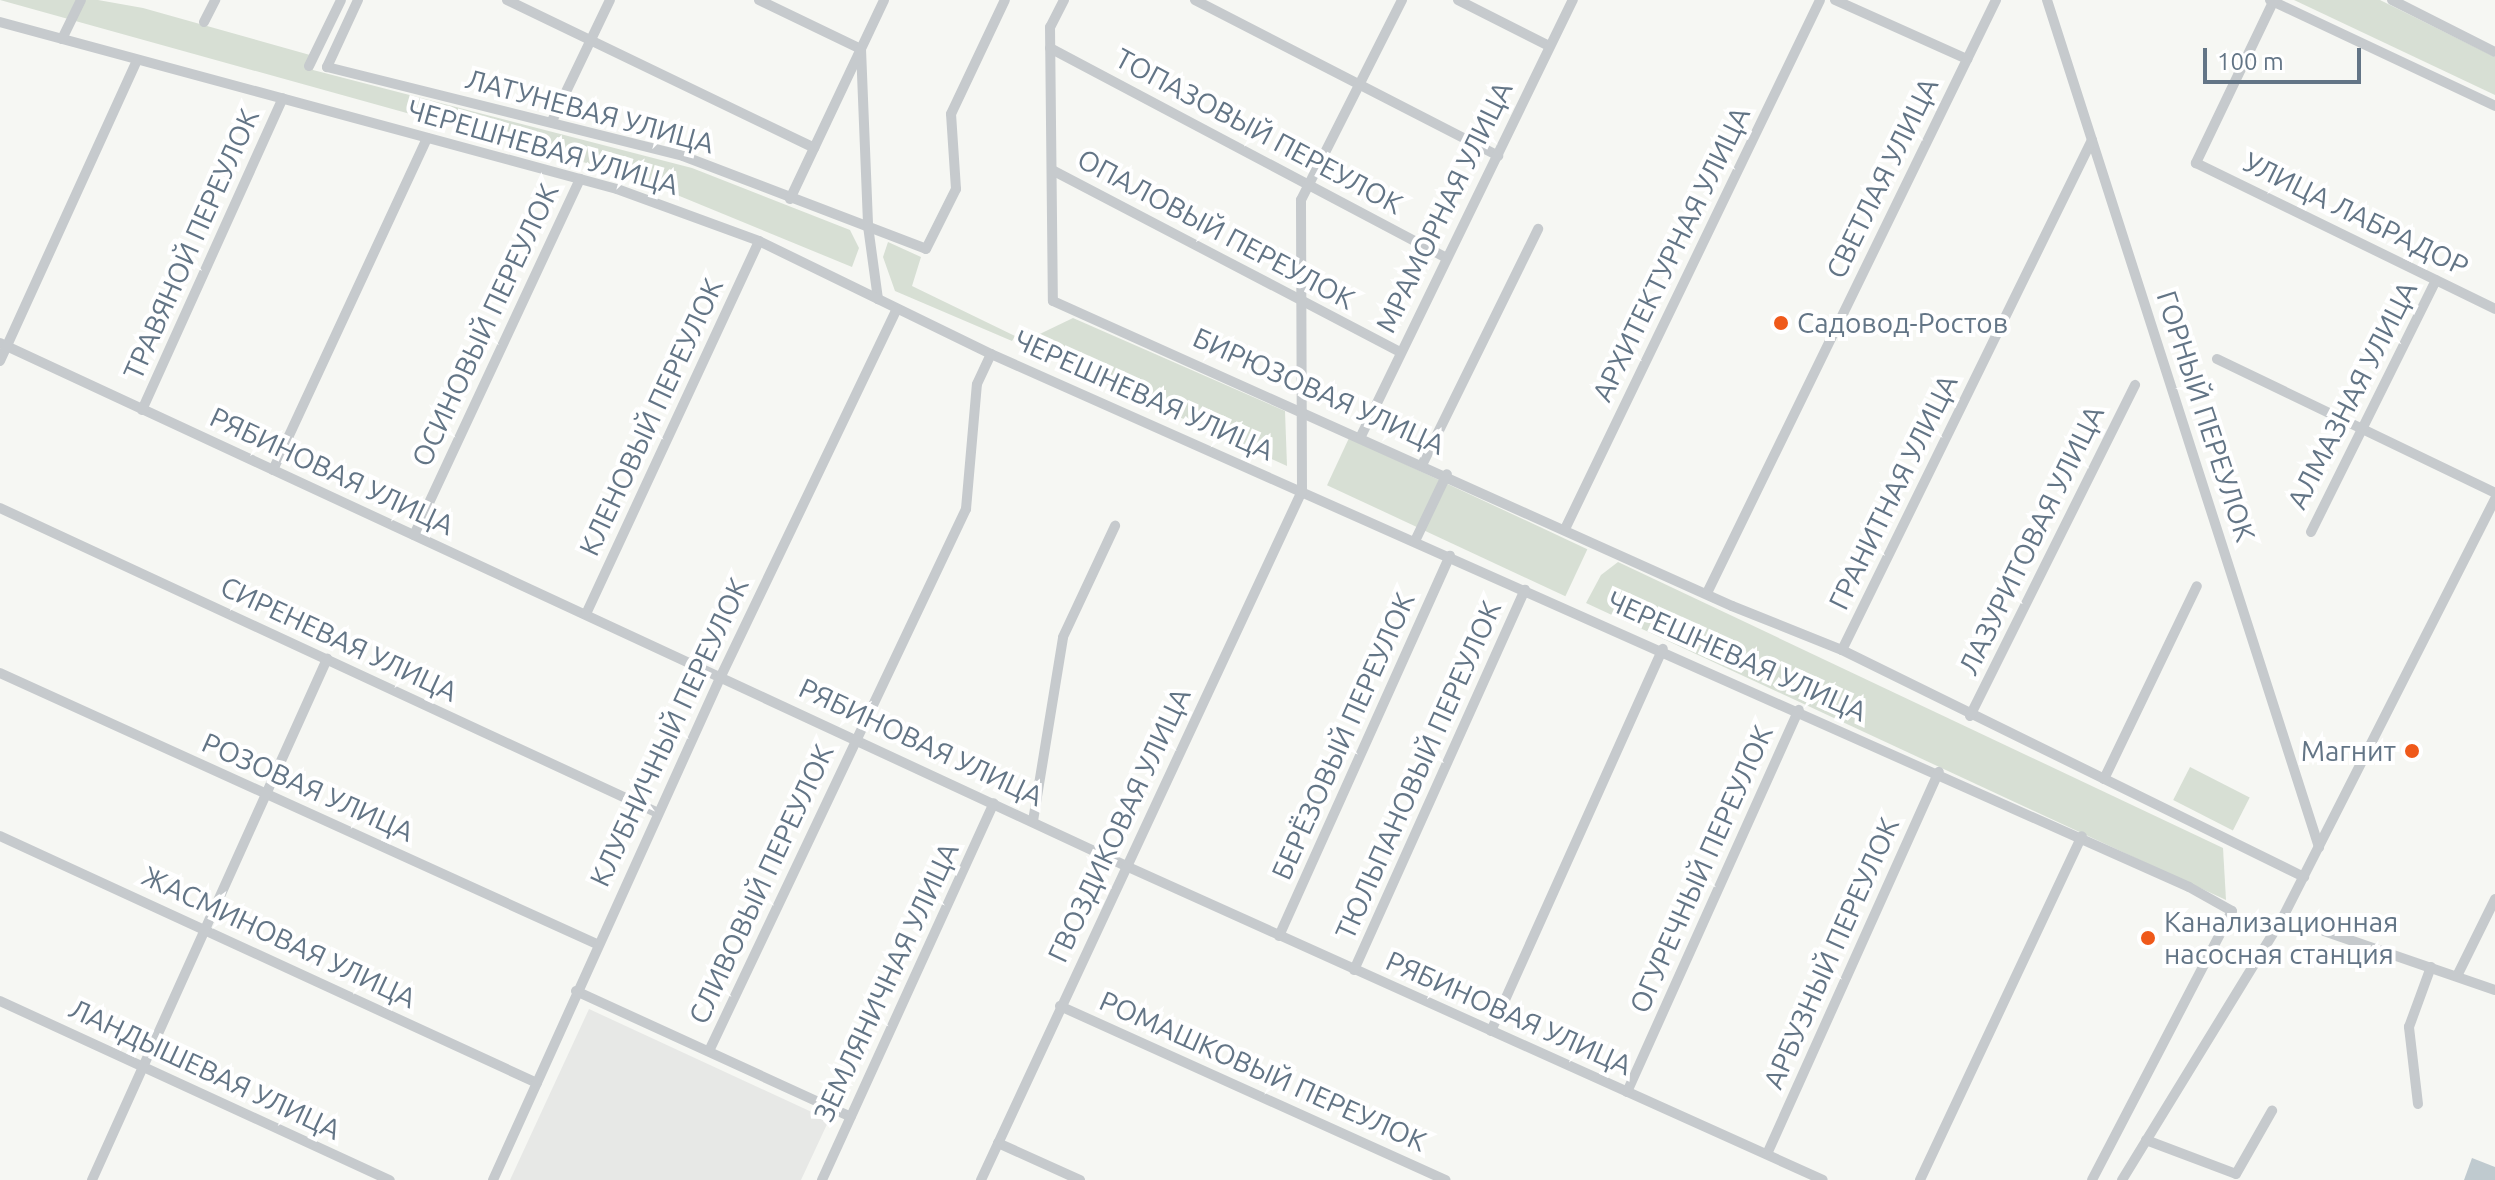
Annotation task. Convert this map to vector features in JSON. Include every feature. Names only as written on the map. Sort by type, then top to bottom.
[{"type":"street","points":[[62,39],[81,0]]},
{"type":"street","points":[[204,22],[215,0]]},
{"type":"street","points":[[309,66],[341,0]]},
{"type":"street","name":"ЛАТУНЕВАЯ УЛИЦА","points":[[358,0],[327,67],[683,156],[926,249],[956,189],[951,114],[1005,0]]},
{"type":"street","points":[[507,0],[814,148]]},
{"type":"street","points":[[552,121],[610,0]]},
{"type":"street","points":[[759,0],[861,49]]},
{"type":"street","points":[[790,199],[884,0]]},
{"type":"street","points":[[1052,170],[1050,27],[1064,0]]},
{"type":"street","points":[[1195,0],[1498,156]]},
{"type":"street","points":[[1302,491],[1301,200],[1306,181],[1402,0]]},
{"type":"street","points":[[1458,0],[1549,46]]},
{"type":"street","name":"МРАМОРНАЯ УЛИЦА","points":[[1361,436],[1573,0]]},
{"type":"street","name":"АРХИТЕКТУРНАЯ УЛИЦА","points":[[1565,529],[1820,0]]},
{"type":"street","points":[[1835,0],[1967,59]]},
{"type":"street","name":"СВЕТЛАЯ УЛИЦА","points":[[1707,593],[1996,0]]},
{"type":"street","name":"ГОРНЫЙ ПЕРЕУЛОК","points":[[2047,0],[2319,847]]},
{"type":"street","points":[[2392,0],[2495,52]]},
{"type":"street","points":[[2273,1],[2495,106]]},
{"type":"street","name":"УЛИЦА ЛАБРАДОР","points":[[2273,1],[2196,163],[2495,309]]},
{"type":"street","name":"ЧЕРЕШНЕВАЯ УЛИЦА","points":[[0,22],[136,63],[283,98],[580,179],[759,241],[991,354],[2082,836],[2232,911],[2092,1180]]},
{"type":"street","name":"ТОПАЗОВЫЙ ПЕРЕУЛОК","points":[[1050,48],[1306,181],[1446,258]]},
{"type":"street","points":[[861,49],[868,226],[878,299]]},
{"type":"street","points":[[0,361],[3,345],[136,63]]},
{"type":"street","name":"ТРАВЯНОЙ ПЕРЕУЛОК","points":[[142,410],[283,98]]},
{"type":"street","points":[[273,470],[427,138]]},
{"type":"street","name":"ГРАНИТНАЯ УЛИЦА","points":[[1842,650],[2092,140]]},
{"type":"street","name":"БИРЮЗОВАЯ УЛИЦА","points":[[1052,170],[1053,301],[1300,408],[1707,593],[1842,650],[1970,716],[2304,877]]},
{"type":"street","name":"ОПАЛОВЫЙ ПЕРЕУЛОК","points":[[1052,170],[1303,304],[1400,352]]},
{"type":"street","name":"ОСИНОВЫЙ ПЕРЕУЛОК","points":[[414,535],[580,179]]},
{"type":"street","points":[[1423,463],[1538,229]]},
{"type":"street","name":"КЛЕНОВЫЙ ПЕРЕУЛОК","points":[[586,614],[759,241]]},
{"type":"street","name":"АЛМАЗНАЯ УЛИЦА","points":[[2311,532],[2436,280]]},
{"type":"street","name":"КЛУБНИЧНЫЙ ПЕРЕУЛОК","points":[[493,1180],[597,944],[721,676],[897,309]]},
{"type":"street","name":"РЯБИНОВАЯ УЛИЦА","points":[[3,345],[856,738],[1126,866],[1823,1180]]},
{"type":"street","name":"СЛИВОВЫЙ ПЕРЕУЛОК","points":[[709,1051],[966,509],[977,384],[991,354]]},
{"type":"street","points":[[2217,359],[2495,493]]},
{"type":"street","name":"ЛАЗУРИТОВАЯ УЛИЦА","points":[[1970,716],[2135,385]]},
{"type":"street","points":[[1415,541],[1447,474]]},
{"type":"street","name":"ГВОЗДИКОВАЯ УЛИЦА","points":[[981,1180],[1302,491]]},
{"type":"street","points":[[2127,1178],[2146,1140],[2283,917],[2495,499]]},
{"type":"street","name":"СИРЕНЕВАЯ УЛИЦА","points":[[0,508],[658,813]]},
{"type":"street","points":[[1033,821],[1063,637],[1115,526]]},
{"type":"street","name":"БЕРЁЗОВЫЙ ПЕРЕУЛОК","points":[[1279,936],[1450,556]]},
{"type":"street","points":[[2104,779],[2197,586]]},
{"type":"street","name":"ТЮЛЬПАНОВЫЙ ПЕРЕУЛОК","points":[[1354,970],[1525,590]]},
{"type":"street","points":[[1491,1031],[1663,649]]},
{"type":"street","points":[[92,1180],[327,659]]},
{"type":"street","name":"РОЗОВАЯ УЛИЦА","points":[[0,673],[597,944]]},
{"type":"street","name":"ОГУРЕЧНЫЙ ПЕРЕУЛОК","points":[[1627,1092],[1799,710]]},
{"type":"street","name":"АРБУЗНЫЙ ПЕРЕУЛОК","points":[[1767,1154],[1939,772]]},
{"type":"street","name":"ЗЕМЛЯНИЧНАЯ УЛИЦА","points":[[822,1180],[994,803]]},
{"type":"street","name":"ЖАСМИНОВАЯ УЛИЦА","points":[[0,836],[537,1083]]},
{"type":"street","points":[[1920,1180],[2082,836]]},
{"type":"street","points":[[2457,976],[2495,899]]},
{"type":"street","points":[[2283,917],[2495,990]]},
{"type":"street","points":[[2418,1104],[2409,1027],[2431,967]]},
{"type":"street","points":[[576,991],[851,1117]]},
{"type":"street","name":"ЛАНДЫШЕВАЯ УЛИЦА","points":[[0,1001],[390,1180]]},
{"type":"street","name":"РОМАШКОВЫЙ ПЕРЕУЛОК","points":[[1060,1006],[1446,1180]]},
{"type":"street","points":[[2146,1140],[2236,1174],[2272,1111]]},
{"type":"street","points":[[998,1143],[1080,1180]]},
{"type":"shaded area","points":[[0,0],[98,0],[143,8],[310,55],[313,70],[692,168],[850,230],[859,248],[852,267],[626,174]]},
{"type":"shaded area","points":[[2294,0],[2380,0],[2495,57],[2495,95]]},
{"type":"shaded area","points":[[888,242],[921,257],[912,286],[1015,336],[1012,341],[895,291],[883,257]]},
{"type":"shaded area","points":[[1073,318],[1285,411],[1287,466],[1019,344]]},
{"type":"shaded area","points":[[1349,438],[1587,549],[1565,596],[1327,485]]},
{"type":"shaded area","points":[[1618,562],[2223,848],[2226,900],[1586,603],[1601,575]]},
{"type":"shaded area","points":[[2190,767],[2250,797],[2233,830],[2173,800]]},
{"type":"shaded area","points":[[589,1009],[829,1120],[801,1180],[510,1180]]},
{"type":"shaded area","points":[[2472,1158],[2495,1167],[2495,1180],[2464,1180]]},
{"type":"place","name":"Садовод-Ростов","points":[[1781,323]]},
{"type":"place","name":"Магнит","points":[[2412,751]]},
{"type":"place","name":"Канализационная насосная станция","points":[[2148,938]]}]
